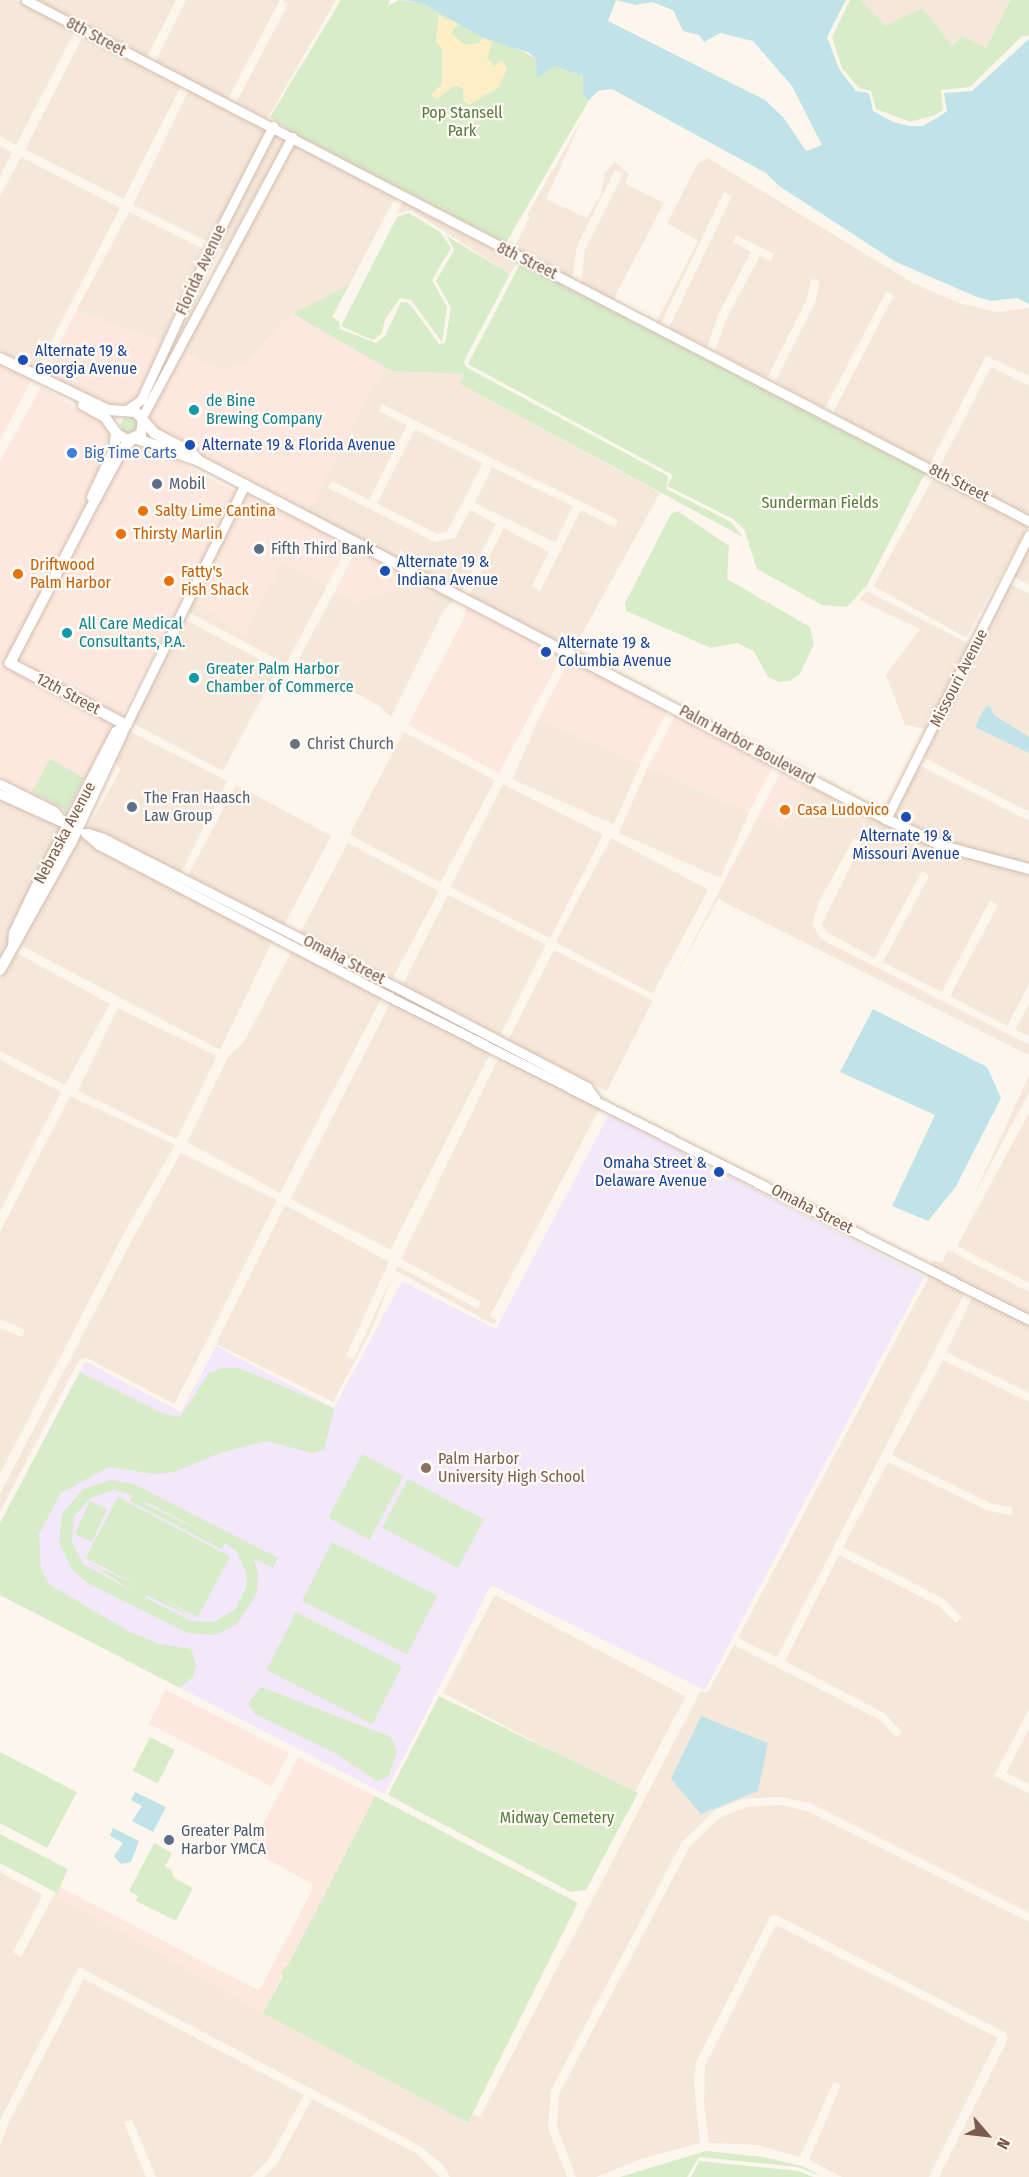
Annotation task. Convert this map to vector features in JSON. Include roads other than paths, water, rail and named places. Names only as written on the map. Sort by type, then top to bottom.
[{"type":"main road","points":[[0,358],[108,410],[126,410],[142,418],[154,433],[191,452],[199,461]]},
{"type":"main road","points":[[65,391],[105,417],[115,431],[199,461],[246,484]]},
{"type":"main road","points":[[87,515],[97,483],[114,450],[115,417],[126,410]]},
{"type":"main road","points":[[87,515],[123,448],[142,432],[142,418]]},
{"type":"main road","name":"Palm Harbor Boulevard","points":[[246,484],[886,819],[943,846],[1029,869]]},
{"type":"main road","name":"12th Street","points":[[87,515],[10,663],[126,725]]},
{"type":"main road","name":"Nebraska Avenue","points":[[0,970],[126,725]]},
{"type":"street","name":"8th Street","points":[[26,0],[273,126],[506,252],[709,352],[1029,521]]},
{"type":"street","name":"Florida Avenue","points":[[126,410],[138,404],[145,392],[211,247],[273,126]]},
{"type":"street","name":"Florida Avenue","points":[[142,418],[292,137]]},
{"type":"street","name":"Nebraska Avenue","points":[[126,725],[246,484]]},
{"type":"street","name":"Missouri Avenue","points":[[886,819],[1029,535]]},
{"type":"street","name":"Omaha Street","points":[[0,784],[54,811],[99,845],[173,885],[1029,1320]]},
{"type":"street","name":"Omaha Street","points":[[0,794],[74,827]]},
{"type":"water","points":[[403,0],[616,0],[846,0],[827,37],[839,69],[856,91],[869,93],[873,111],[893,122],[910,126],[922,126],[947,111],[944,93],[972,91],[1029,39],[1029,304],[1017,298],[991,301],[977,297],[896,262],[779,186],[766,173],[612,89],[598,91],[589,100],[583,97],[583,76],[554,66],[537,78],[536,59],[528,52],[483,38],[424,4]],"holes":[[[616,0],[636,5],[652,2],[673,10],[683,31],[699,35],[704,42],[720,33],[753,41],[792,86],[822,145],[806,151],[783,117],[765,100],[608,21]]]},
{"type":"water","points":[[990,706],[994,715],[1029,737],[1029,753],[975,727],[985,707]]},
{"type":"water","points":[[873,1009],[987,1067],[1001,1098],[955,1188],[928,1221],[892,1206],[935,1115],[840,1072]]},
{"type":"water","points":[[701,1716],[768,1743],[758,1791],[701,1814],[671,1779]]},
{"type":"water","points":[[135,1792],[166,1807],[153,1832],[132,1821],[142,1806],[131,1800]]},
{"type":"water","points":[[113,1828],[139,1841],[131,1862],[121,1864],[114,1856],[123,1843],[110,1836]]},
{"type":"place","name":"Alternate 19 & Georgia Avenue","points":[[23,360]]},
{"type":"place","name":"de Bine Brewing Company","points":[[194,410]]},
{"type":"place","name":"Alternate 19 & Florida Avenue","points":[[190,445]]},
{"type":"place","name":"Big Time Carts","points":[[72,453]]},
{"type":"place","name":"Mobil","points":[[157,484]]},
{"type":"place","name":"Salty Lime Cantina","points":[[143,511]]},
{"type":"place","name":"Thirsty Marlin","points":[[121,534]]},
{"type":"place","name":"Fifth Third Bank","points":[[259,549]]},
{"type":"place","name":"Alternate 19 & Indiana Avenue","points":[[385,571]]},
{"type":"place","name":"Driftwood Palm Harbor","points":[[18,574]]},
{"type":"place","name":"Fatty's Fish Shack","points":[[169,581]]},
{"type":"place","name":"All Care Medical Consultants, P.A.","points":[[67,633]]},
{"type":"place","name":"Alternate 19 & Columbia Avenue","points":[[546,652]]},
{"type":"place","name":"Greater Palm Harbor Chamber of Commerce","points":[[194,678]]},
{"type":"place","name":"Christ Church","points":[[295,744]]},
{"type":"place","name":"The Fran Haasch Law Group","points":[[132,807]]},
{"type":"place","name":"Casa Ludovico","points":[[785,810]]},
{"type":"place","name":"Alternate 19 & Missouri Avenue","points":[[906,817]]},
{"type":"place","name":"Omaha Street & Delaware Avenue","points":[[719,1172]]},
{"type":"place","name":"Palm Harbor University High School","points":[[426,1468]]},
{"type":"place","name":"Greater Palm Harbor YMCA","points":[[169,1840]]},
{"type":"park label","name":"Pop Stansell Park","points":[[462,122]]},
{"type":"park label","name":"Sunderman Fields","points":[[820,503]]},
{"type":"park label","name":"Midway Cemetery","points":[[557,1818]]}]
